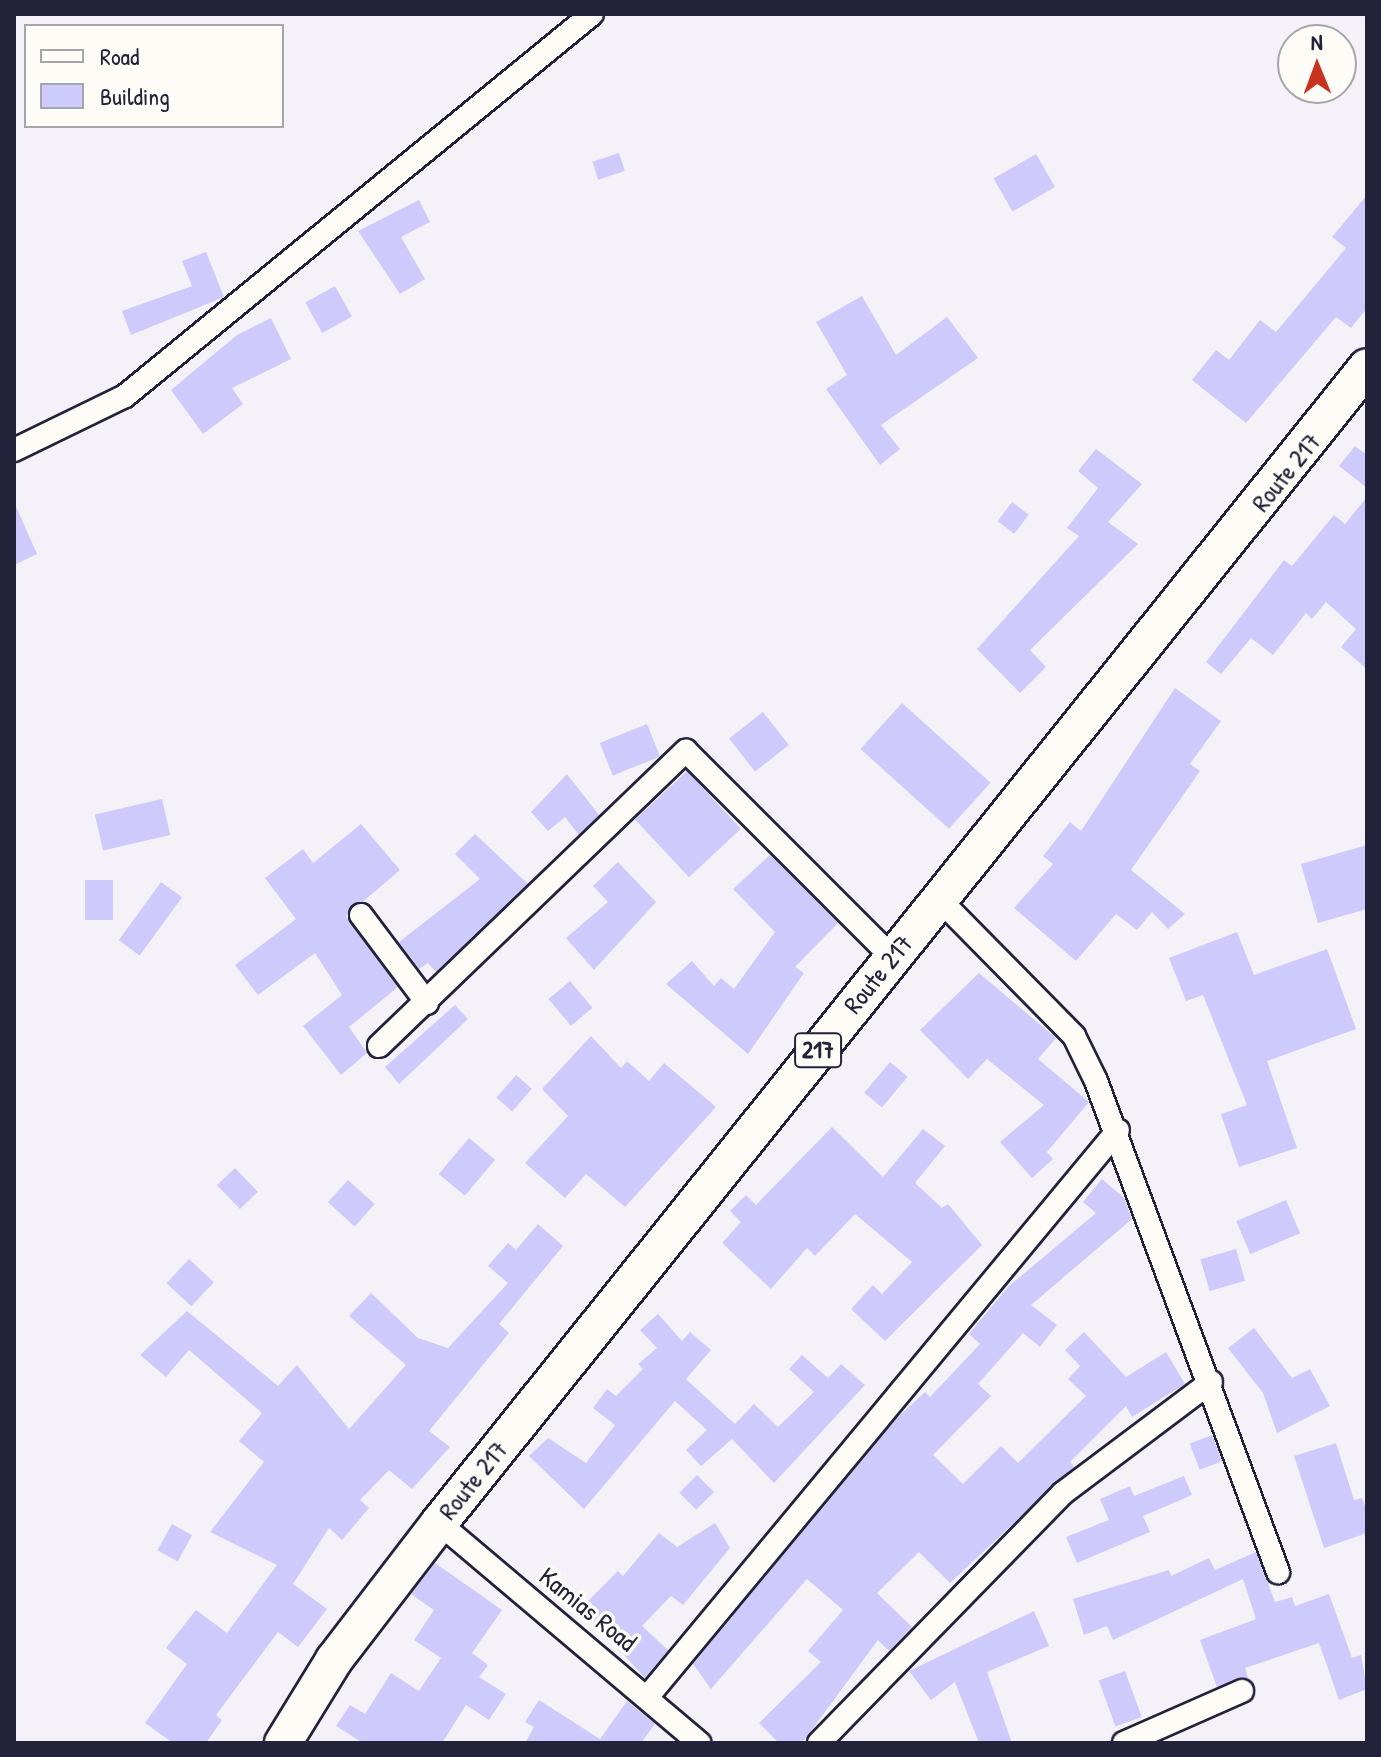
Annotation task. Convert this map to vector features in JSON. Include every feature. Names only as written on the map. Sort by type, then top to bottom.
[{"type":"main road","name":"Route 217","points":[[283,1743],[334,1660],[439,1523],[696,1211],[890,955],[940,900],[1367,367]]},
{"type":"street","points":[[14,450],[125,396],[592,14]]},
{"type":"street","points":[[379,1046],[686,751],[890,955]]},
{"type":"street","points":[[940,900],[1074,1036],[1118,1130],[1278,1572]]},
{"type":"street","points":[[361,915],[427,1003]]},
{"type":"street","points":[[649,1695],[1118,1130]]},
{"type":"street","points":[[819,1743],[1063,1493],[1211,1382]]},
{"type":"street","name":"Kamias Road","points":[[439,1523],[649,1695],[687,1738]]},
{"type":"street","points":[[1124,1743],[1242,1691]]},
{"type":"building","points":[[619,153],[625,171],[598,180],[592,162]]},
{"type":"building","points":[[1036,154],[1055,187],[1013,211],[994,178]]},
{"type":"building","points":[[1367,195],[1367,308],[1351,328],[1336,317],[1246,423],[1192,380],[1216,350],[1229,360],[1260,320],[1276,332],[1346,248],[1332,237]]},
{"type":"building","points":[[419,200],[430,222],[401,237],[425,279],[400,294],[358,231]]},
{"type":"building","points":[[206,252],[224,297],[131,335],[122,311],[192,286],[182,261]]},
{"type":"building","points":[[335,286],[352,317],[322,333],[305,302]]},
{"type":"building","points":[[862,296],[896,355],[947,317],[978,358],[881,425],[900,449],[880,465],[826,389],[847,375],[816,322]]},
{"type":"building","points":[[271,318],[291,359],[232,388],[243,404],[203,434],[171,390],[237,335]]},
{"type":"building","points":[[1355,446],[1367,455],[1367,488],[1339,466]]},
{"type":"building","points":[[1096,449],[1142,484],[1108,522],[1138,544],[1030,650],[1046,667],[1020,693],[977,649],[1079,536],[1067,528],[1098,488],[1078,471]]},
{"type":"building","points":[[1367,497],[1367,669],[1341,647],[1356,629],[1326,602],[1312,619],[1306,613],[1273,655],[1251,638],[1221,674],[1206,662],[1284,560],[1292,566],[1334,515],[1345,524]]},
{"type":"building","points":[[14,502],[37,554],[14,565]]},
{"type":"building","points":[[1012,502],[1029,515],[1014,534],[998,521]]},
{"type":"building","points":[[1175,688],[1221,721],[1190,764],[1200,771],[1131,870],[1185,914],[1168,929],[1152,912],[1137,930],[1116,914],[1076,961],[1014,908],[1053,864],[1043,856],[1070,822],[1081,831]]},
{"type":"building","points":[[902,703],[990,783],[949,829],[861,749]]},
{"type":"building","points":[[763,712],[789,745],[755,772],[729,738]]},
{"type":"building","points":[[647,724],[660,756],[613,776],[600,743]]},
{"type":"building","points":[[687,771],[741,829],[689,877],[635,819]]},
{"type":"building","points":[[567,774],[599,815],[579,835],[565,817],[548,831],[531,812]]},
{"type":"building","points":[[162,799],[170,835],[103,851],[95,815]]},
{"type":"building","points":[[361,824],[400,870],[346,916],[398,987],[349,1027],[367,1053],[341,1075],[303,1026],[342,995],[315,953],[258,995],[235,965],[296,919],[265,878],[303,849],[313,863]]},
{"type":"building","points":[[475,834],[528,884],[436,972],[428,963],[419,969],[399,942],[480,879],[455,854]]},
{"type":"building","points":[[1367,845],[1367,909],[1318,923],[1301,864]]},
{"type":"building","points":[[770,855],[838,923],[795,967],[804,973],[748,1054],[666,984],[692,961],[714,986],[721,978],[734,989],[775,932],[733,889]]},
{"type":"building","points":[[618,862],[656,902],[594,970],[566,938],[608,902],[593,886]]},
{"type":"building","points":[[85,880],[113,880],[113,920],[85,920]]},
{"type":"building","points":[[161,882],[182,897],[140,956],[119,940]]},
{"type":"building","points":[[1237,932],[1254,975],[1327,949],[1356,1029],[1267,1061],[1297,1148],[1239,1167],[1221,1114],[1247,1105],[1203,995],[1186,1001],[1169,958]]},
{"type":"building","points":[[979,973],[1056,1038],[1038,1059],[1089,1102],[1047,1152],[1053,1159],[1032,1178],[1000,1142],[1044,1105],[987,1059],[968,1079],[920,1030]]},
{"type":"building","points":[[570,981],[592,1008],[571,1026],[549,999]]},
{"type":"building","points":[[455,1005],[468,1019],[399,1084],[385,1067]]},
{"type":"building","points":[[591,1036],[621,1068],[627,1061],[649,1081],[664,1063],[716,1107],[625,1207],[586,1174],[565,1198],[525,1163],[568,1116],[542,1089]]},
{"type":"building","points":[[890,1062],[908,1077],[882,1107],[864,1093]]},
{"type":"building","points":[[516,1075],[532,1089],[512,1111],[496,1098]]},
{"type":"building","points":[[832,1127],[883,1177],[923,1129],[945,1146],[915,1183],[942,1208],[948,1204],[982,1245],[885,1341],[851,1309],[873,1285],[882,1294],[912,1262],[855,1214],[815,1256],[807,1248],[771,1289],[722,1243],[741,1222],[730,1211],[746,1195],[756,1205]]},
{"type":"building","points":[[469,1138],[495,1160],[465,1196],[439,1174]]},
{"type":"building","points":[[235,1168],[258,1192],[240,1209],[217,1185]]},
{"type":"building","points":[[1102,1179],[1124,1198],[1132,1219],[1031,1305],[1057,1325],[1040,1347],[1023,1333],[978,1384],[991,1396],[933,1455],[963,1484],[1001,1446],[1018,1463],[1086,1396],[1068,1379],[1080,1366],[1065,1350],[1084,1332],[1126,1377],[1166,1352],[1185,1384],[1132,1417],[1126,1406],[1070,1462],[1074,1467],[950,1583],[919,1552],[877,1593],[912,1627],[889,1651],[878,1640],[802,1743],[779,1743],[759,1723],[821,1662],[808,1651],[843,1610],[807,1579],[711,1689],[693,1664],[896,1419],[925,1392],[930,1397],[980,1344],[969,1334],[1008,1287],[1096,1213],[1083,1202]]},
{"type":"building","points":[[348,1180],[375,1204],[355,1226],[328,1202]]},
{"type":"building","points":[[1286,1200],[1300,1233],[1250,1254],[1236,1221]]},
{"type":"building","points":[[538,1224],[563,1246],[499,1324],[509,1333],[429,1431],[450,1447],[412,1489],[389,1470],[360,1500],[369,1508],[342,1540],[329,1528],[293,1584],[327,1609],[298,1647],[278,1632],[216,1715],[222,1720],[206,1743],[173,1743],[145,1723],[187,1664],[166,1648],[196,1610],[227,1633],[277,1565],[210,1532],[264,1462],[239,1441],[262,1413],[189,1350],[166,1377],[140,1355],[187,1311],[278,1386],[297,1365],[349,1429],[406,1365],[349,1316],[371,1293],[418,1338],[448,1348],[508,1283],[488,1266],[508,1243],[516,1250]]},
{"type":"building","points":[[1236,1249],[1245,1281],[1210,1291],[1200,1259]]},
{"type":"building","points":[[189,1259],[214,1282],[191,1306],[166,1283]]},
{"type":"building","points":[[658,1314],[682,1341],[690,1332],[711,1350],[686,1379],[735,1424],[754,1404],[778,1427],[814,1392],[789,1369],[802,1355],[828,1378],[841,1364],[865,1385],[774,1483],[732,1439],[701,1466],[686,1450],[707,1430],[675,1401],[584,1509],[529,1456],[548,1438],[586,1463],[615,1425],[593,1408],[607,1389],[616,1396],[643,1369],[638,1364],[657,1348],[640,1330]]},
{"type":"building","points":[[1254,1328],[1292,1378],[1310,1369],[1330,1406],[1277,1433],[1263,1393],[1228,1348]]},
{"type":"building","points":[[1212,1435],[1222,1461],[1200,1470],[1190,1444]]},
{"type":"building","points":[[1336,1443],[1354,1500],[1362,1498],[1367,1511],[1367,1533],[1324,1548],[1294,1456]]},
{"type":"building","points":[[697,1475],[714,1492],[696,1510],[679,1493]]},
{"type":"building","points":[[1184,1476],[1192,1495],[1143,1516],[1150,1532],[1077,1563],[1066,1537],[1109,1520],[1100,1499],[1130,1486],[1134,1496]]},
{"type":"building","points":[[715,1523],[730,1548],[683,1605],[671,1596],[642,1626],[668,1650],[645,1678],[581,1608],[618,1571],[623,1576],[659,1533],[677,1547]]},
{"type":"building","points":[[172,1524],[192,1535],[178,1561],[157,1550]]},
{"type":"building","points":[[1256,1552],[1275,1602],[1292,1597],[1295,1606],[1329,1594],[1352,1658],[1361,1655],[1367,1689],[1339,1700],[1319,1643],[1245,1668],[1248,1678],[1217,1687],[1200,1640],[1256,1619],[1243,1579],[1113,1640],[1107,1626],[1084,1635],[1073,1599],[1169,1570],[1171,1576],[1209,1558],[1215,1570]]},
{"type":"building","points":[[435,1563],[502,1610],[472,1653],[488,1665],[479,1677],[506,1694],[489,1720],[466,1705],[442,1743],[363,1743],[336,1726],[350,1705],[365,1714],[391,1673],[419,1691],[441,1658],[414,1640],[434,1610],[411,1594]]},
{"type":"building","points":[[1034,1611],[1049,1646],[987,1672],[1012,1743],[979,1743],[955,1682],[931,1700],[909,1671]]},
{"type":"building","points":[[1125,1671],[1142,1717],[1115,1727],[1099,1681]]},
{"type":"building","points":[[539,1700],[600,1739],[627,1701],[655,1724],[641,1743],[525,1743],[534,1727],[525,1722]]}]
